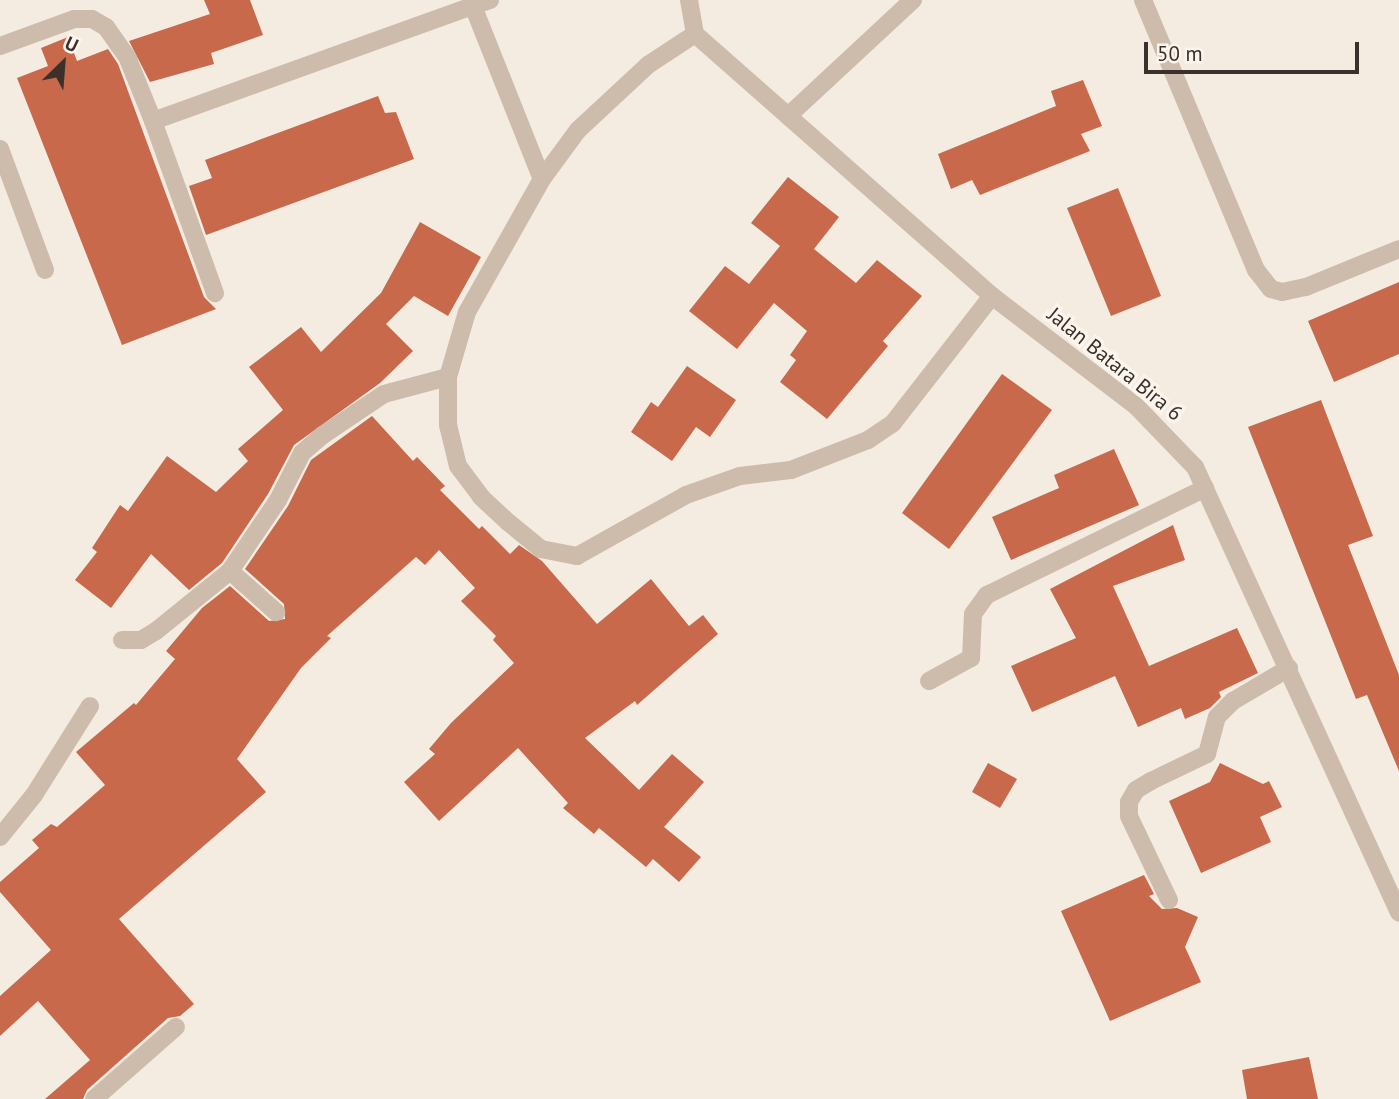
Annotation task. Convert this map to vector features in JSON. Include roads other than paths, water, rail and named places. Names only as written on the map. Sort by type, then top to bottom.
[{"type":"street","points":[[153,121],[490,0]]},
{"type":"street","points":[[689,0],[695,34],[608,99],[542,179],[467,312],[448,377],[448,425],[458,466],[481,497],[541,549],[577,556],[686,495],[740,476],[791,470],[868,440],[893,423],[992,296]]},
{"type":"street","points":[[788,116],[913,0]]},
{"type":"street","points":[[1143,0],[1256,270],[1271,289],[1282,292],[1306,286],[1399,249]]},
{"type":"street","points":[[473,6],[542,179]]},
{"type":"street","points":[[0,46],[74,19],[92,19],[106,27],[128,60],[153,121],[215,293]]},
{"type":"street","name":"Jalan Batara Bira 6","points":[[695,34],[992,296],[1136,406],[1186,457],[1205,488],[1289,668],[1399,914]]},
{"type":"street","points":[[0,149],[45,270]]},
{"type":"street","points":[[122,640],[141,640],[156,631],[230,571],[278,500],[302,453],[366,402],[448,377]]},
{"type":"street","points":[[929,681],[971,658],[973,614],[987,595],[1205,488]]},
{"type":"street","points":[[230,571],[276,612]]},
{"type":"street","points":[[1169,900],[1129,816],[1129,802],[1136,790],[1150,781],[1207,754],[1217,717],[1233,701],[1289,668]]},
{"type":"street","points":[[0,837],[34,795],[90,706]]},
{"type":"street","points":[[94,1099],[176,1027]]}]
